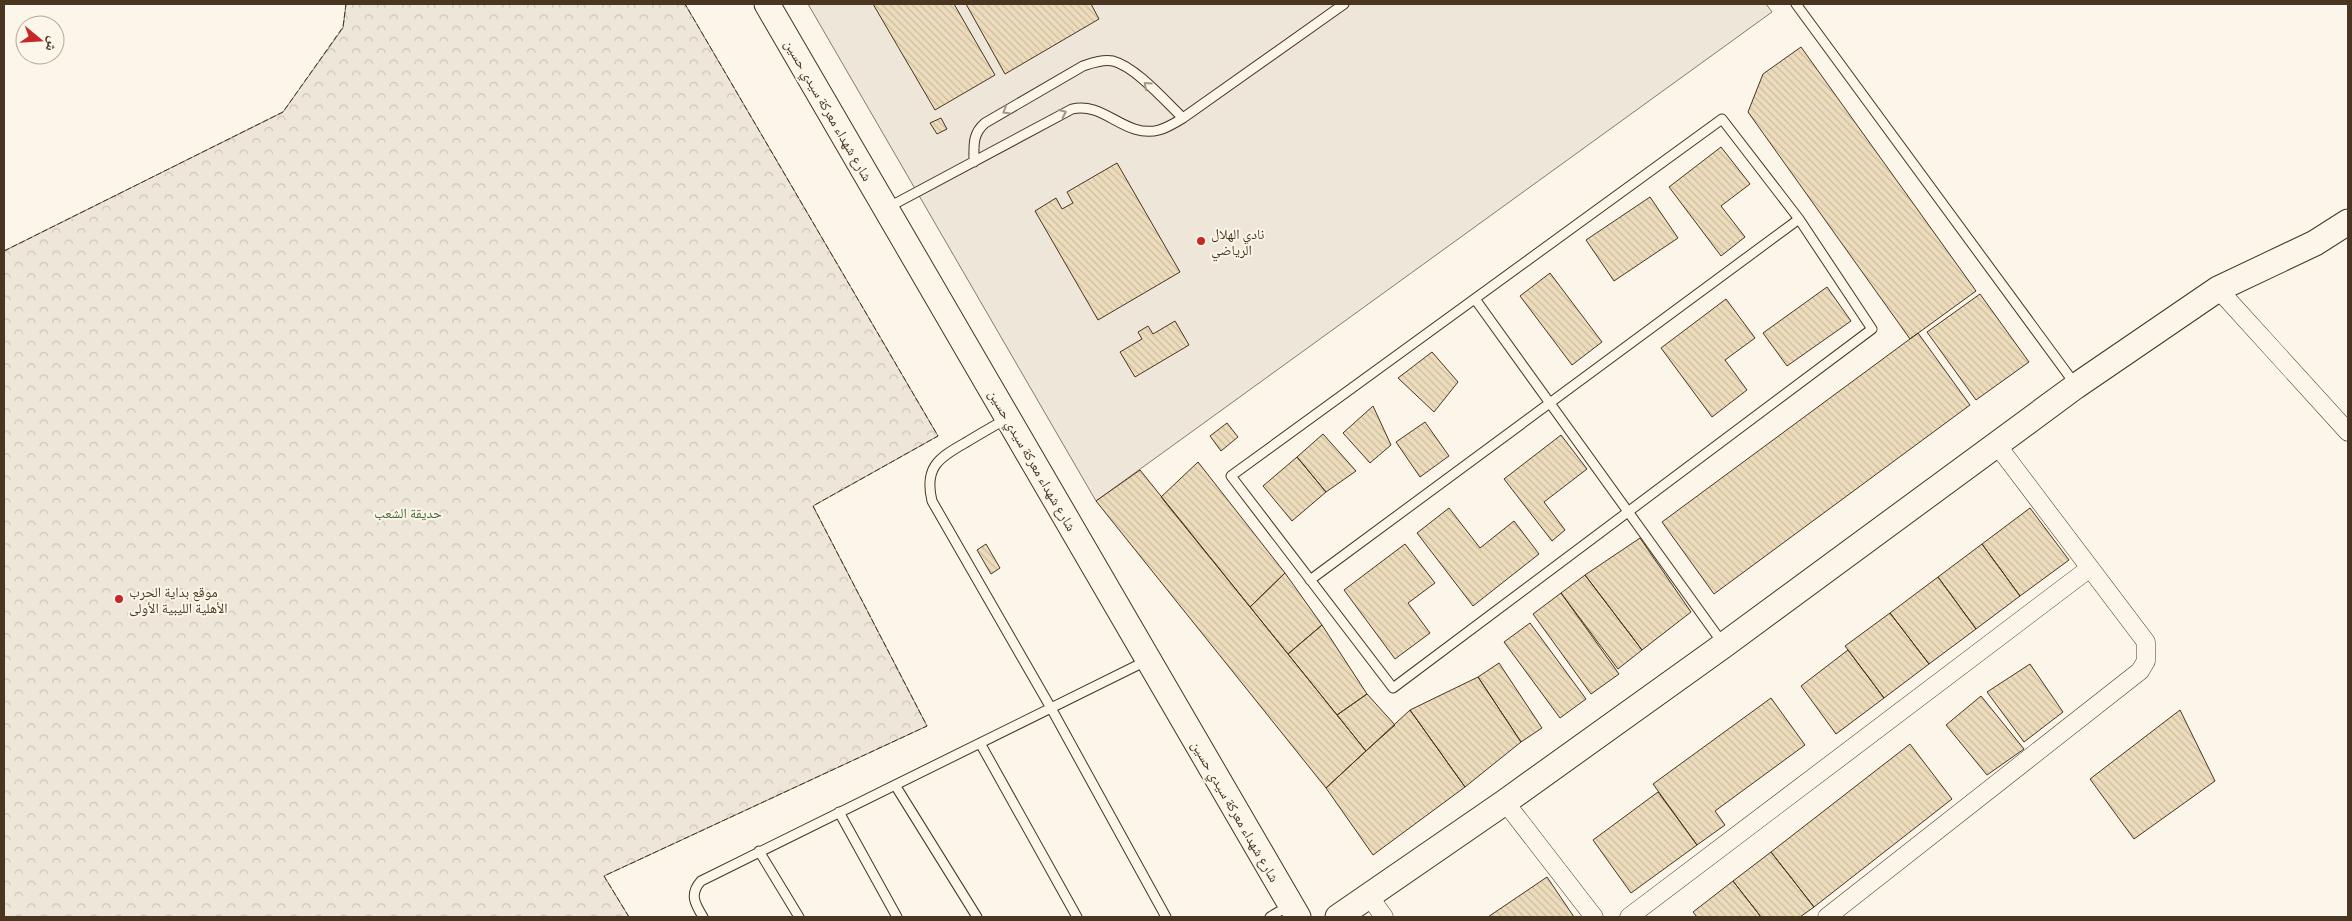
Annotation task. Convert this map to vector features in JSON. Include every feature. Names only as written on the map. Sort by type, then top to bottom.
[{"type":"street","name":"شارع شهداء معركة سيدي حسين","points":[[767,4],[1148,660],[1286,913]]},
{"type":"street","points":[[1338,917],[1505,802],[1724,645],[2076,386],[2218,289],[2315,243],[2348,222]]},
{"type":"street","points":[[2218,289],[2348,432]]},
{"type":"street","points":[[1827,917],[2140,671],[2146,661],[2146,642],[1997,445]]},
{"type":"street","points":[[1629,917],[2090,568]]},
{"type":"street","points":[[1505,802],[1594,917]]},
{"type":"street","points":[[1369,896],[1384,917]]},
{"type":"lane","points":[[886,208],[974,162],[1059,114],[1082,106],[1091,108],[1137,131],[1158,130],[1183,118],[1344,4]]},
{"type":"lane","points":[[1796,4],[2076,386]]},
{"type":"lane","points":[[974,162],[974,138],[977,131],[985,123],[1083,66],[1099,61],[1113,61],[1128,69],[1183,118]]},
{"type":"lane","points":[[1722,119],[1798,219],[1872,329],[1393,688],[1232,476],[1722,119]]},
{"type":"lane","points":[[1310,580],[1798,219]]},
{"type":"lane","points":[[1475,299],[1724,645]]},
{"type":"lane","points":[[1008,417],[942,456],[930,475],[929,489],[932,501],[1051,708],[1166,917]]},
{"type":"lane","points":[[703,917],[694,902],[696,886],[701,881],[1148,660]]},
{"type":"lane","points":[[980,744],[1077,917]]},
{"type":"lane","points":[[896,785],[977,917]]},
{"type":"lane","points":[[839,812],[898,917]]},
{"type":"lane","points":[[758,852],[799,917]]},
{"type":"green space","name":"حديقة الشعب","points":[[346,4],[685,4],[938,436],[813,506],[927,726],[604,876],[629,917],[4,917],[4,251],[283,112],[343,28]]},
{"type":"green space","name":"نادي الهلال الرياضي","points":[[808,4],[1766,4],[1772,12],[1096,501]]},
{"type":"building","points":[[873,4],[954,4],[995,75],[935,110]]},
{"type":"building","points":[[966,4],[1091,4],[1099,19],[1005,74]]},
{"type":"building","points":[[1801,47],[1976,291],[1910,339],[1748,112],[1763,74]]},
{"type":"building","points":[[941,118],[947,129],[937,134],[930,123]]},
{"type":"building","points":[[1721,147],[1750,184],[1721,206],[1745,237],[1721,256],[1669,187]]},
{"type":"building","points":[[1117,163],[1180,272],[1098,320],[1035,211],[1056,198],[1062,209],[1073,203],[1067,192]]},
{"type":"building","points":[[1650,197],[1678,238],[1614,281],[1586,240]]},
{"type":"building","points":[[1550,273],[1602,342],[1572,365],[1520,296]]},
{"type":"building","points":[[1827,287],[1851,321],[1787,366],[1763,333]]},
{"type":"building","points":[[1980,294],[2029,362],[1976,400],[1927,332]]},
{"type":"building","points":[[1726,299],[1755,338],[1725,360],[1747,390],[1712,417],[1661,348]]},
{"type":"building","points":[[1175,321],[1189,345],[1135,377],[1120,352],[1142,339],[1138,332],[1148,326],[1153,334]]},
{"type":"building","points":[[1918,333],[1970,405],[1714,594],[1662,522]]},
{"type":"building","points":[[1432,352],[1458,382],[1434,412],[1398,378]]},
{"type":"building","points":[[1373,406],[1391,445],[1370,463],[1343,433]]},
{"type":"building","points":[[1425,422],[1449,456],[1420,477],[1396,442]]},
{"type":"building","points":[[1227,423],[1238,437],[1221,451],[1210,436]]},
{"type":"building","points":[[1323,434],[1356,471],[1326,492],[1297,457]]},
{"type":"building","points":[[1561,435],[1587,469],[1544,502],[1565,530],[1552,541],[1504,479]]},
{"type":"building","points":[[1297,457],[1326,492],[1292,521],[1263,486]]},
{"type":"building","points":[[1198,462],[1285,573],[1250,607],[1161,497]]},
{"type":"building","points":[[1140,470],[1366,751],[1326,788],[1096,501]]},
{"type":"building","points":[[1449,508],[1480,548],[1514,521],[1539,554],[1473,606],[1417,533]]},
{"type":"building","points":[[2030,508],[2069,560],[2020,596],[1982,544]]},
{"type":"building","points":[[1640,538],[1691,612],[1642,650],[1585,575]]},
{"type":"building","points":[[986,544],[1000,568],[991,574],[977,550]]},
{"type":"building","points":[[1405,544],[1435,583],[1408,603],[1430,633],[1395,659],[1344,590]]},
{"type":"building","points":[[1982,544],[2020,596],[1976,629],[1938,577]]},
{"type":"building","points":[[1285,573],[1322,625],[1288,654],[1250,607]]},
{"type":"building","points":[[1585,575],[1642,650],[1618,669],[1561,593]]},
{"type":"building","points":[[1938,577],[1976,629],[1929,664],[1890,613]]},
{"type":"building","points":[[1561,593],[1619,674],[1591,694],[1533,614]]},
{"type":"building","points":[[1890,613],[1929,664],[1884,698],[1845,646]]},
{"type":"building","points":[[1530,623],[1586,699],[1560,718],[1504,642]]},
{"type":"building","points":[[1322,625],[1367,694],[1337,715],[1288,654]]},
{"type":"building","points":[[1848,650],[1884,698],[1836,734],[1801,686]]},
{"type":"building","points":[[1499,663],[1542,728],[1521,742],[1478,677]]},
{"type":"building","points":[[2030,664],[2063,712],[2024,742],[1987,692]]},
{"type":"building","points":[[1478,677],[1521,742],[1465,787],[1410,710]]},
{"type":"building","points":[[1367,694],[1395,725],[1366,751],[1337,715]]},
{"type":"building","points":[[1981,696],[2024,749],[1987,775],[1946,725]]},
{"type":"building","points":[[1771,698],[1805,745],[1715,811],[1725,825],[1697,845],[1653,784]]},
{"type":"building","points":[[1410,710],[1465,787],[1373,855],[1326,788]]},
{"type":"building","points":[[2180,710],[2215,781],[2134,839],[2090,779]]},
{"type":"building","points":[[1910,744],[1952,799],[1814,907],[1771,852]]},
{"type":"building","points":[[1658,792],[1697,845],[1631,893],[1593,840]]},
{"type":"building","points":[[1771,852],[1814,907],[1800,917],[1761,917],[1733,881]]},
{"type":"building","points":[[1547,877],[1574,917],[1488,917]]},
{"type":"building","points":[[1733,881],[1761,917],[1697,917],[1693,912]]},
{"type":"fence","points":[[4,251],[283,112],[343,27],[346,4]]},
{"type":"fence","points":[[629,917],[604,876],[927,726],[813,506],[938,436],[685,4]]},
{"type":"place","name":"نادي الهلال الرياضي","points":[[1201,241]]},
{"type":"place","name":"موقع بداية الحرب الأهلية الليبية الأولى","points":[[119,599]]}]
